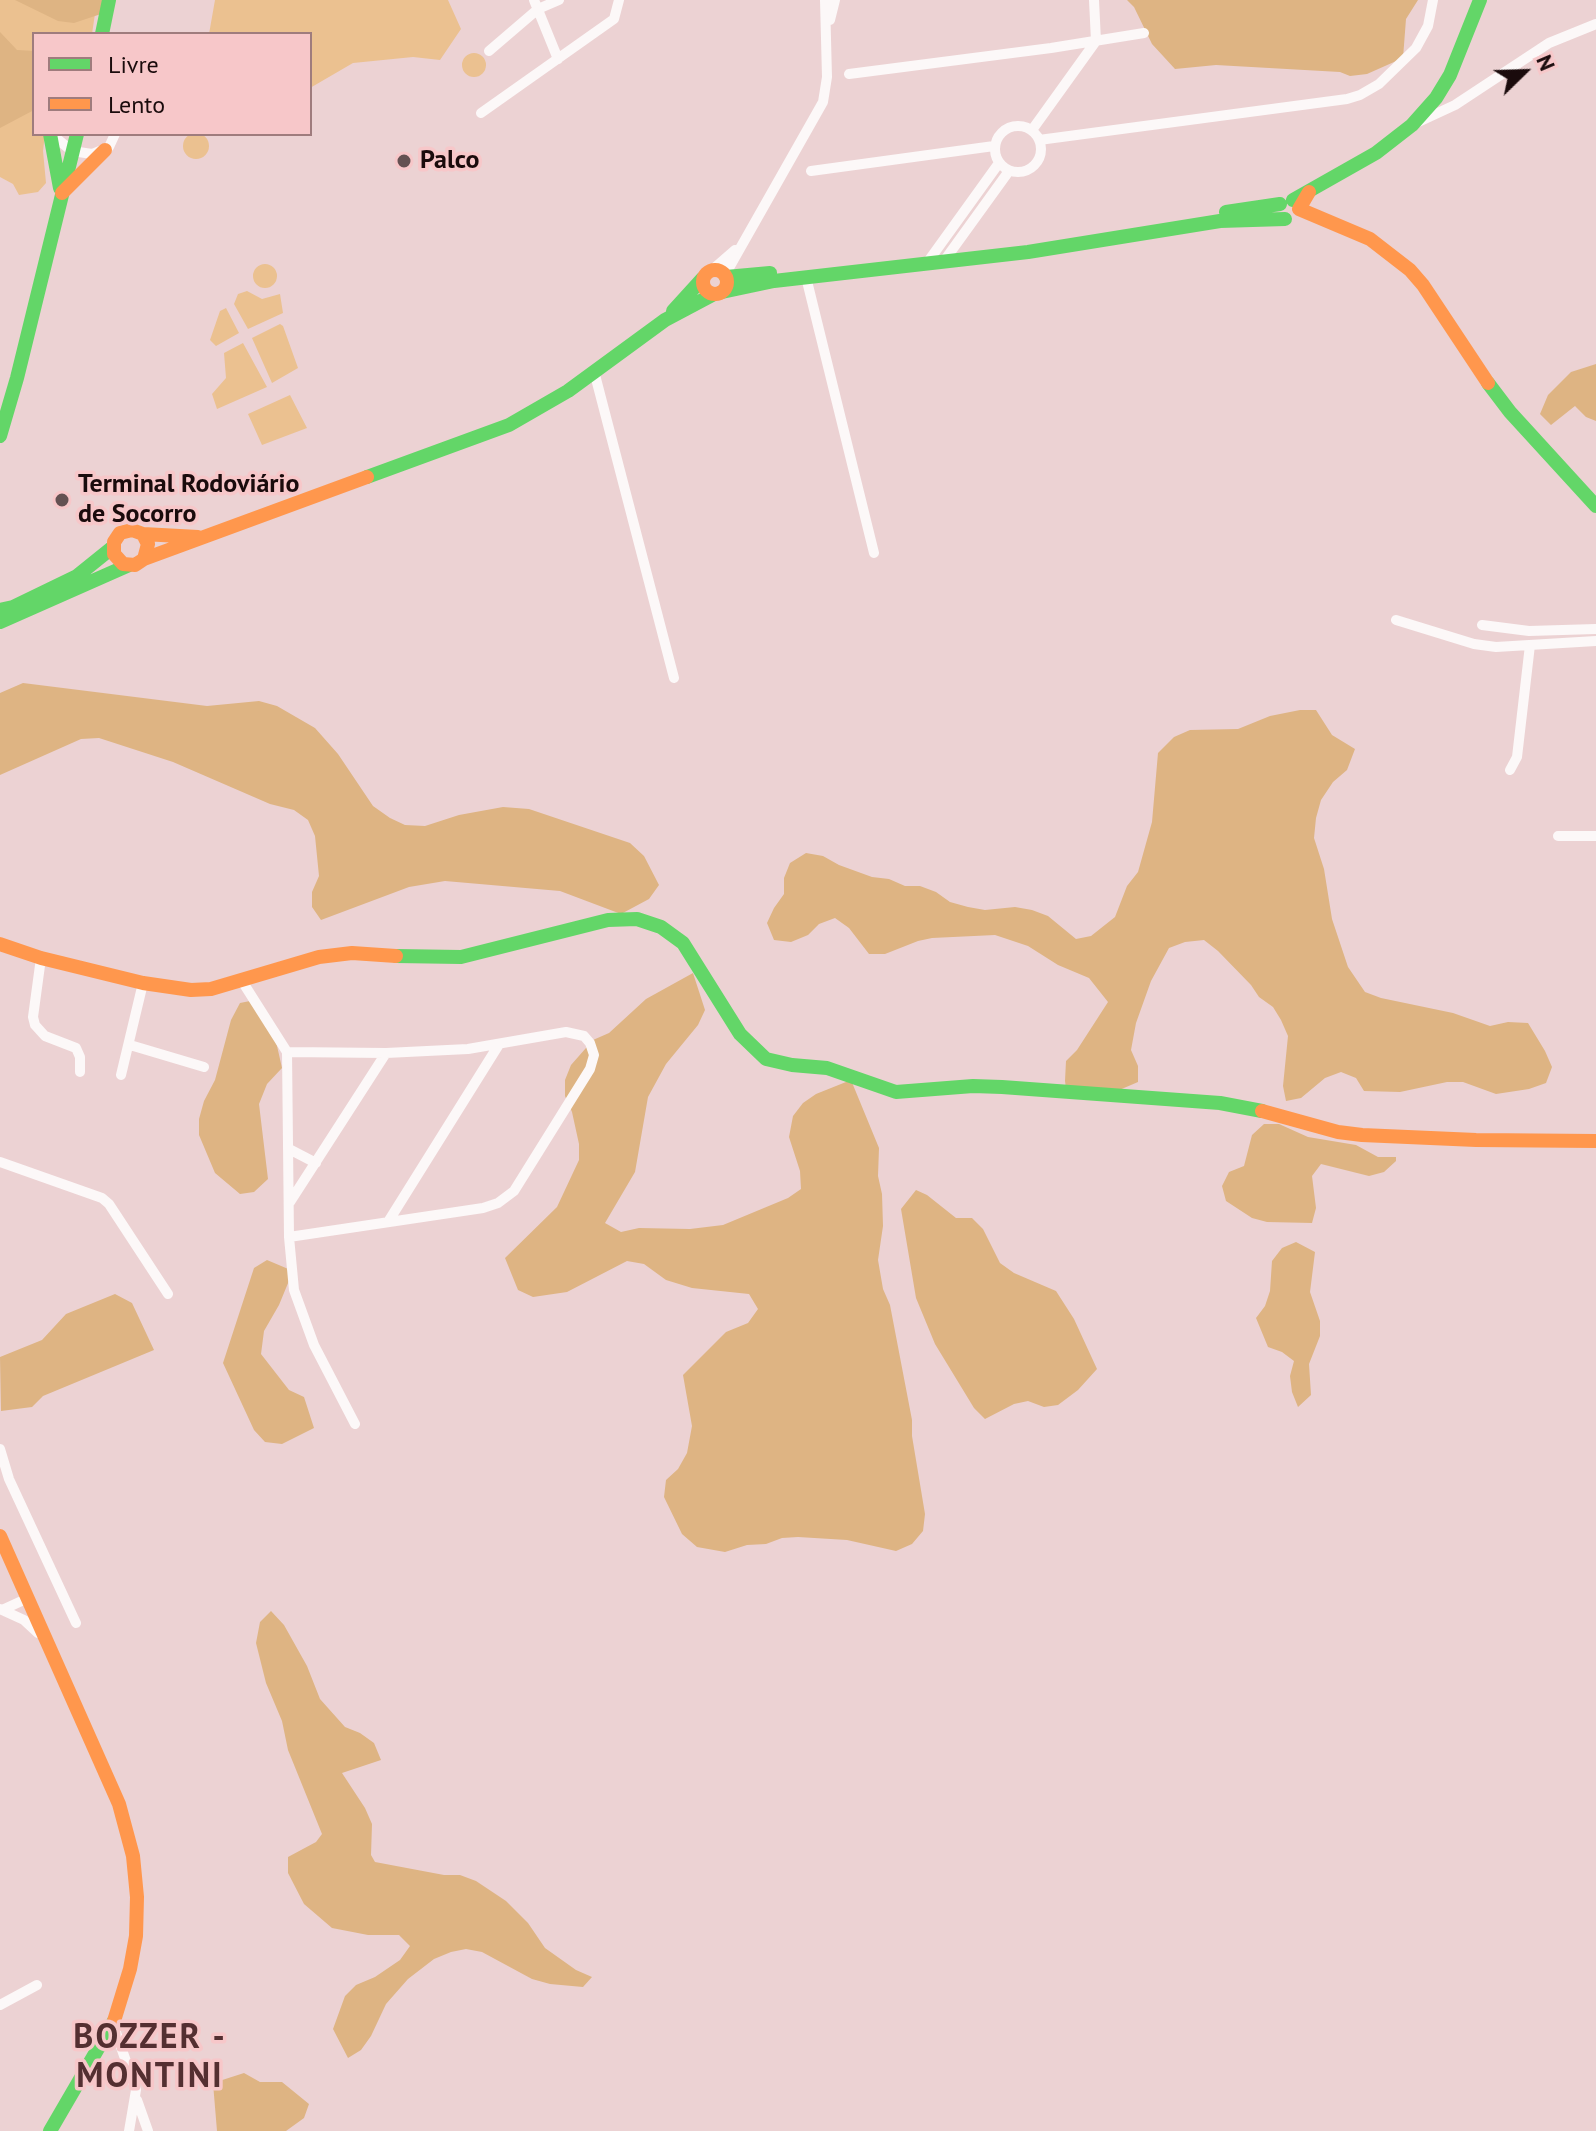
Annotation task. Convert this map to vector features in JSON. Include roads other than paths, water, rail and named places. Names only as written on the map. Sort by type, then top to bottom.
[{"type":"main road","points":[[102,32],[109,0]]},
{"type":"main road","points":[[1290,210],[1309,192],[1376,153],[1412,125],[1436,98],[1450,75],[1480,0]]},
{"type":"main road","points":[[50,136],[61,194]]},
{"type":"main road","points":[[0,436],[76,136]]},
{"type":"main road","points":[[61,194],[105,150]]},
{"type":"main road","points":[[665,320],[718,293],[760,283],[1290,210],[1370,239],[1410,270],[1431,295],[1480,372],[1510,412],[1596,506]]},
{"type":"main road","points":[[0,622],[144,559],[509,425],[533,413],[665,320],[717,275],[939,257]]},
{"type":"main road","points":[[717,275],[704,287],[718,293]]},
{"type":"main road","points":[[717,275],[727,285],[718,293]]},
{"type":"main road","points":[[0,610],[13,607],[77,576],[113,547],[118,535],[126,530],[143,534],[206,537]]},
{"type":"main road","points":[[143,534],[149,549],[144,559]]},
{"type":"main road","points":[[113,547],[118,560],[129,565]]},
{"type":"main road","points":[[2,947],[143,983],[191,990],[211,989],[319,957],[352,953],[461,957],[608,920],[637,919],[661,927],[683,943],[740,1034],[766,1059],[827,1068],[896,1092],[1002,1087],[1220,1103],[1362,1135],[1596,1141]]},
{"type":"main road","points":[[0,1536],[119,1804],[133,1856],[137,1897],[136,1936],[130,1969],[113,2024],[50,2131]]},
{"type":"street","points":[[489,51],[536,5],[559,0]]},
{"type":"street","points":[[481,113],[614,19],[619,0]]},
{"type":"street","points":[[717,275],[739,247],[823,102],[827,77],[825,0]]},
{"type":"street","points":[[826,37],[835,0]]},
{"type":"street","points":[[1032,130],[1096,41],[1094,0]]},
{"type":"street","points":[[1039,140],[1360,95],[1379,84],[1416,48],[1428,26],[1433,0]]},
{"type":"street","points":[[536,5],[558,59]]},
{"type":"street","points":[[1412,125],[1455,105],[1549,43],[1596,24]]},
{"type":"street","points":[[849,74],[1144,33]]},
{"type":"street","points":[[1021,126],[1032,130],[1039,140],[1041,152],[1036,163],[1021,172],[1009,171],[999,163],[994,146],[999,135],[1009,127],[1021,126]]},
{"type":"street","points":[[53,136],[72,151],[92,154],[105,150],[114,136]]},
{"type":"street","points":[[811,171],[994,146]]},
{"type":"street","points":[[939,257],[987,192],[999,163]]},
{"type":"street","points":[[939,257],[987,192],[1009,171]]},
{"type":"street","points":[[806,277],[874,553]]},
{"type":"street","points":[[594,371],[674,678]]},
{"type":"street","points":[[1396,620],[1474,644],[1496,647],[1596,641]]},
{"type":"street","points":[[1482,625],[1529,631],[1596,629]]},
{"type":"street","points":[[1510,770],[1517,757],[1530,645]]},
{"type":"street","points":[[1558,836],[1596,836]]},
{"type":"street","points":[[41,958],[33,1017],[35,1025],[45,1036],[76,1048],[80,1057],[80,1072]]},
{"type":"street","points":[[242,981],[287,1052],[289,1237],[297,1305],[355,1424]]},
{"type":"street","points":[[121,1075],[143,983]]},
{"type":"street","points":[[287,1052],[386,1053],[498,1046],[566,1032],[579,1033],[590,1043],[594,1055],[590,1069],[514,1191],[507,1197],[483,1208],[289,1237]]},
{"type":"street","points":[[130,1045],[204,1067]]},
{"type":"street","points":[[388,1222],[498,1046]]},
{"type":"street","points":[[289,1204],[386,1053]]},
{"type":"street","points":[[289,1149],[316,1163]]},
{"type":"street","points":[[0,1162],[102,1198],[168,1294]]},
{"type":"street","points":[[0,1449],[9,1479],[76,1623]]},
{"type":"street","points":[[1,1610],[26,1599]]},
{"type":"street","points":[[1,1610],[33,1626],[46,1645]]},
{"type":"street","points":[[0,2005],[37,1985]]},
{"type":"street","points":[[113,2024],[133,2076],[136,2098],[148,2131]]},
{"type":"street","points":[[129,2131],[136,2098]]},
{"type":"place","name":"Palco","points":[[404,161]]},
{"type":"place","name":"Terminal Rodoviário de Socorro","points":[[62,500]]},
{"type":"district","name":"BOZZER - MONTINI","points":[[150,2058]]}]
